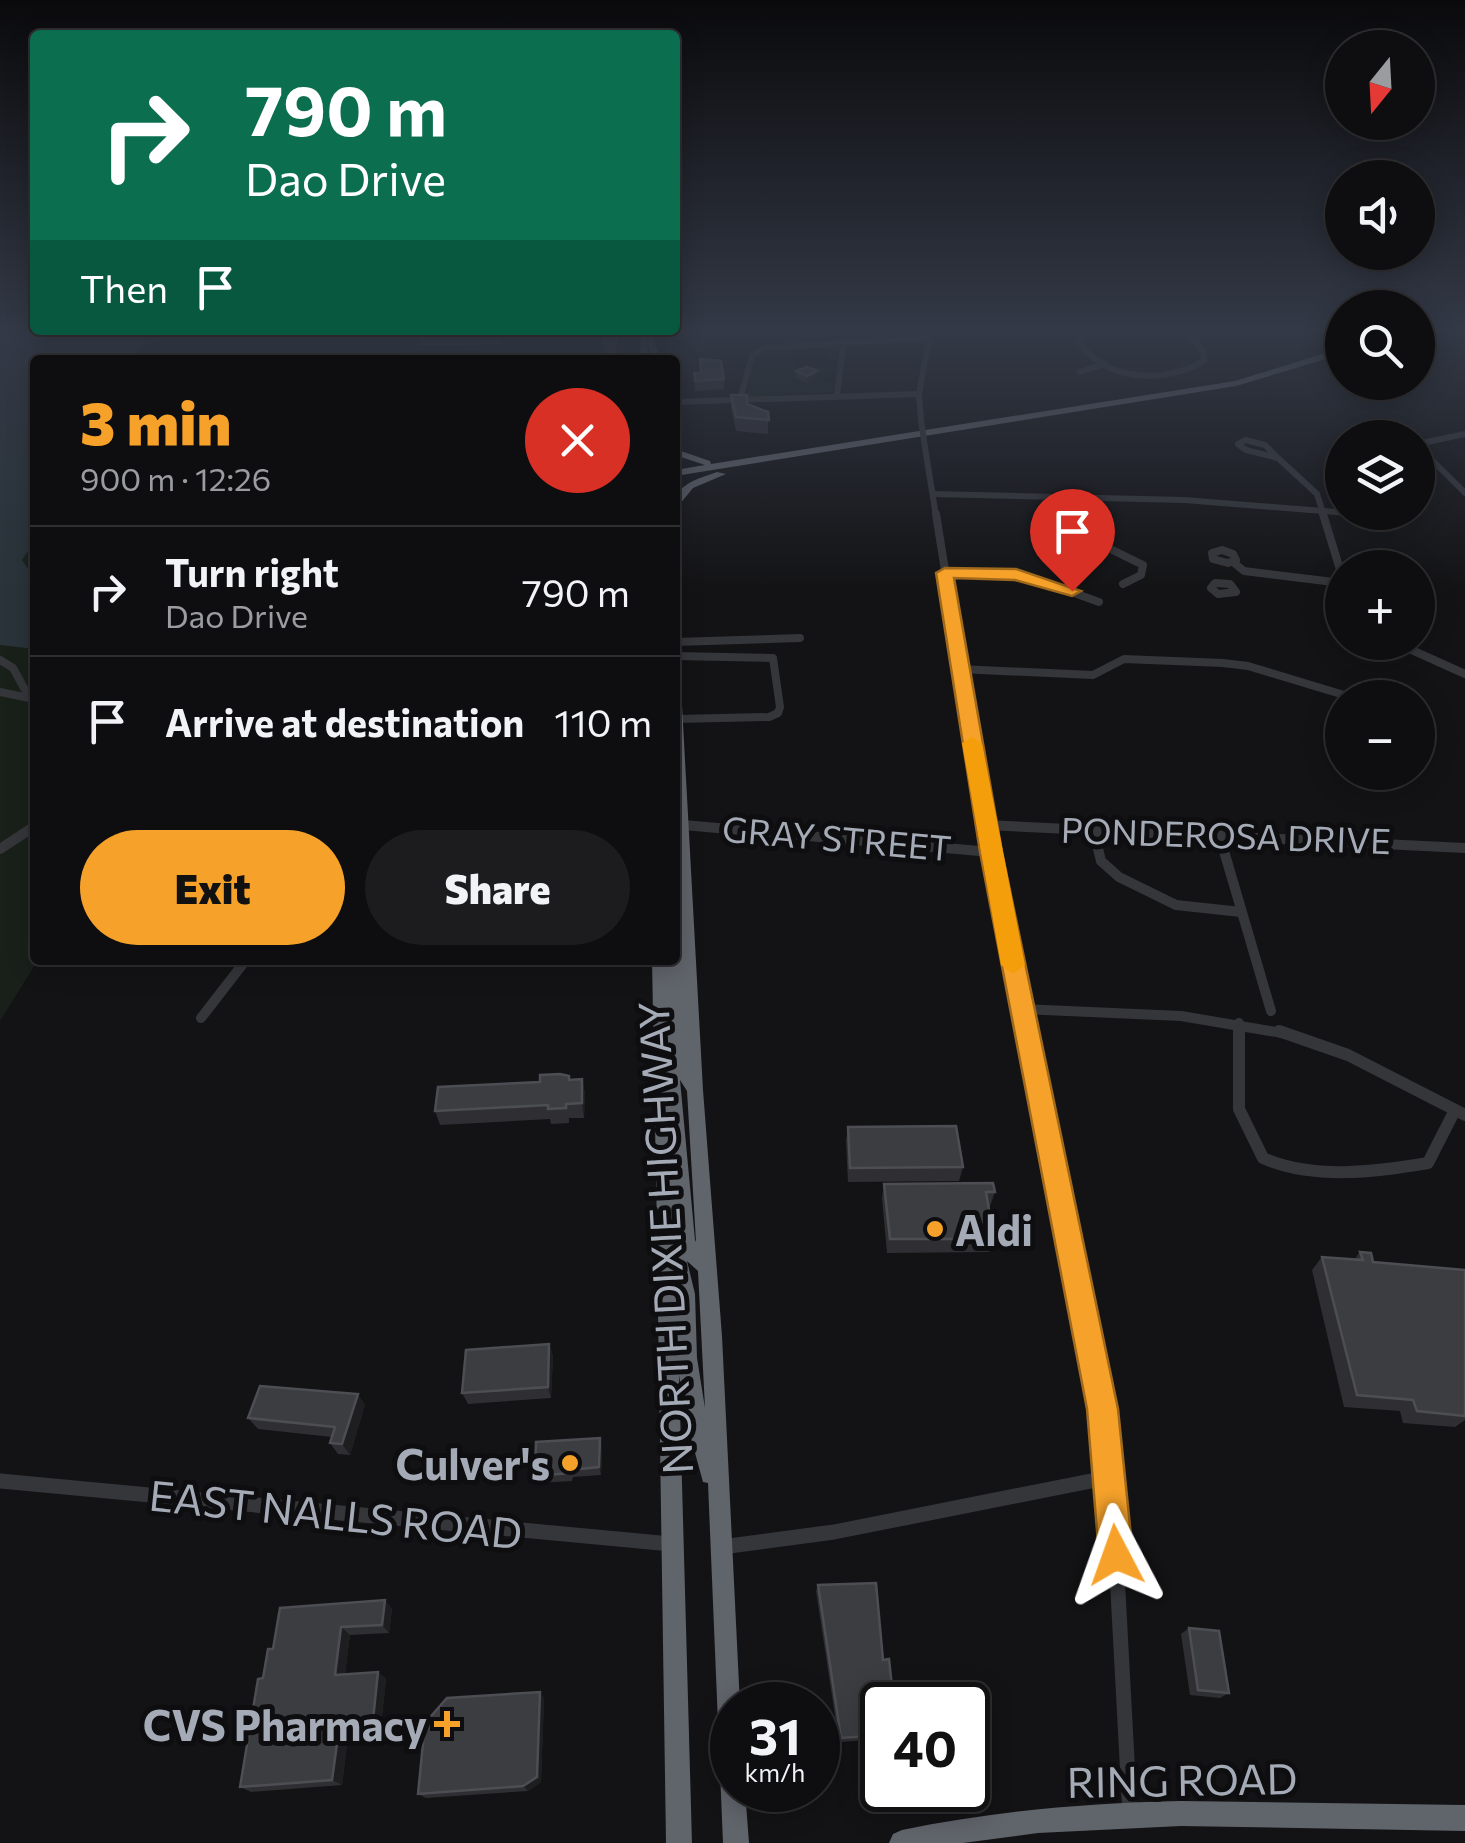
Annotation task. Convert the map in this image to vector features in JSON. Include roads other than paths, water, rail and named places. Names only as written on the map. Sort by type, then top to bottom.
[{"type":"highway","points":[[680,498],[697,482],[744,466],[1025,418]]},
{"type":"highway","points":[[680,475],[1049,418]]},
{"type":"highway","points":[[680,454],[706,463],[744,466]]},
{"type":"highway","name":"NORTH DIXIE HIGHWAY","points":[[680,840],[708,1268],[728,1682]]},
{"type":"highway","name":"NORTH DIXIE HIGHWAY","points":[[660,965],[679,1843]]},
{"type":"highway","points":[[674,965],[678,1052],[683,1072],[695,1090]]},
{"type":"highway","points":[[662,1036],[679,1132],[686,1240],[691,1252],[708,1268]]},
{"type":"highway","points":[[664,1237],[679,1254],[684,1270],[687,1359],[704,1450],[719,1502]]},
{"type":"highway","name":"NORTH DIXIE HIGHWAY","points":[[734,1812],[736,1843]]},
{"type":"highway","name":"RING ROAD","points":[[902,1843],[1028,1822],[1130,1816],[1465,1818]]},
{"type":"street","points":[[920,418],[991,852],[1095,1370],[1111,1476],[1130,1816]]},
{"type":"street","points":[[1435,441],[1465,434]]},
{"type":"street","points":[[1280,458],[1246,450],[1238,444],[1256,441],[1280,458],[1314,489],[1333,550]]},
{"type":"street","points":[[1435,462],[1465,493]]},
{"type":"street","points":[[933,494],[1184,500],[1325,512]]},
{"type":"street","points":[[1068,496],[1082,535],[1143,565],[1141,575],[1123,584]]},
{"type":"street","points":[[1233,562],[1244,571],[1325,578]]},
{"type":"street","points":[[1230,584],[1244,571]]},
{"type":"street","points":[[945,573],[1030,577],[1099,602]]},
{"type":"street","points":[[680,642],[800,638]]},
{"type":"street","points":[[680,656],[773,658],[780,707],[778,713],[769,716],[680,719]]},
{"type":"street","points":[[959,670],[1093,675],[1124,658],[1223,663],[1248,666],[1325,689]]},
{"type":"street","points":[[0,660],[12,668],[30,695]]},
{"type":"street","points":[[1434,660],[1465,674]]},
{"type":"street","points":[[0,692],[30,698]]},
{"type":"street","name":"GRAY STREET","points":[[680,823],[991,852]]},
{"type":"street","name":"PONDEROSA DRIVE","points":[[987,825],[1465,848]]},
{"type":"street","points":[[1093,828],[1101,861],[1120,876],[1176,904],[1242,912]]},
{"type":"street","points":[[0,849],[30,829]]},
{"type":"street","points":[[1218,834],[1272,1010]]},
{"type":"street","points":[[201,1018],[242,965]]},
{"type":"street","points":[[1022,1008],[1239,1023],[1292,1035],[1346,1055],[1460,1113],[1428,1163],[1372,1173],[1278,1165],[1264,1158],[1239,1109],[1239,1023]]},
{"type":"street","points":[[722,1547],[834,1532],[1111,1476]]},
{"type":"street","name":"EAST NALLS ROAD","points":[[0,1480],[672,1544]]},
{"type":"place","name":"Aldi","points":[[935,1229]]},
{"type":"place","name":"Culver's","points":[[570,1463]]},
{"type":"place","name":"CVS Pharmacy","points":[[447,1724]]}]
